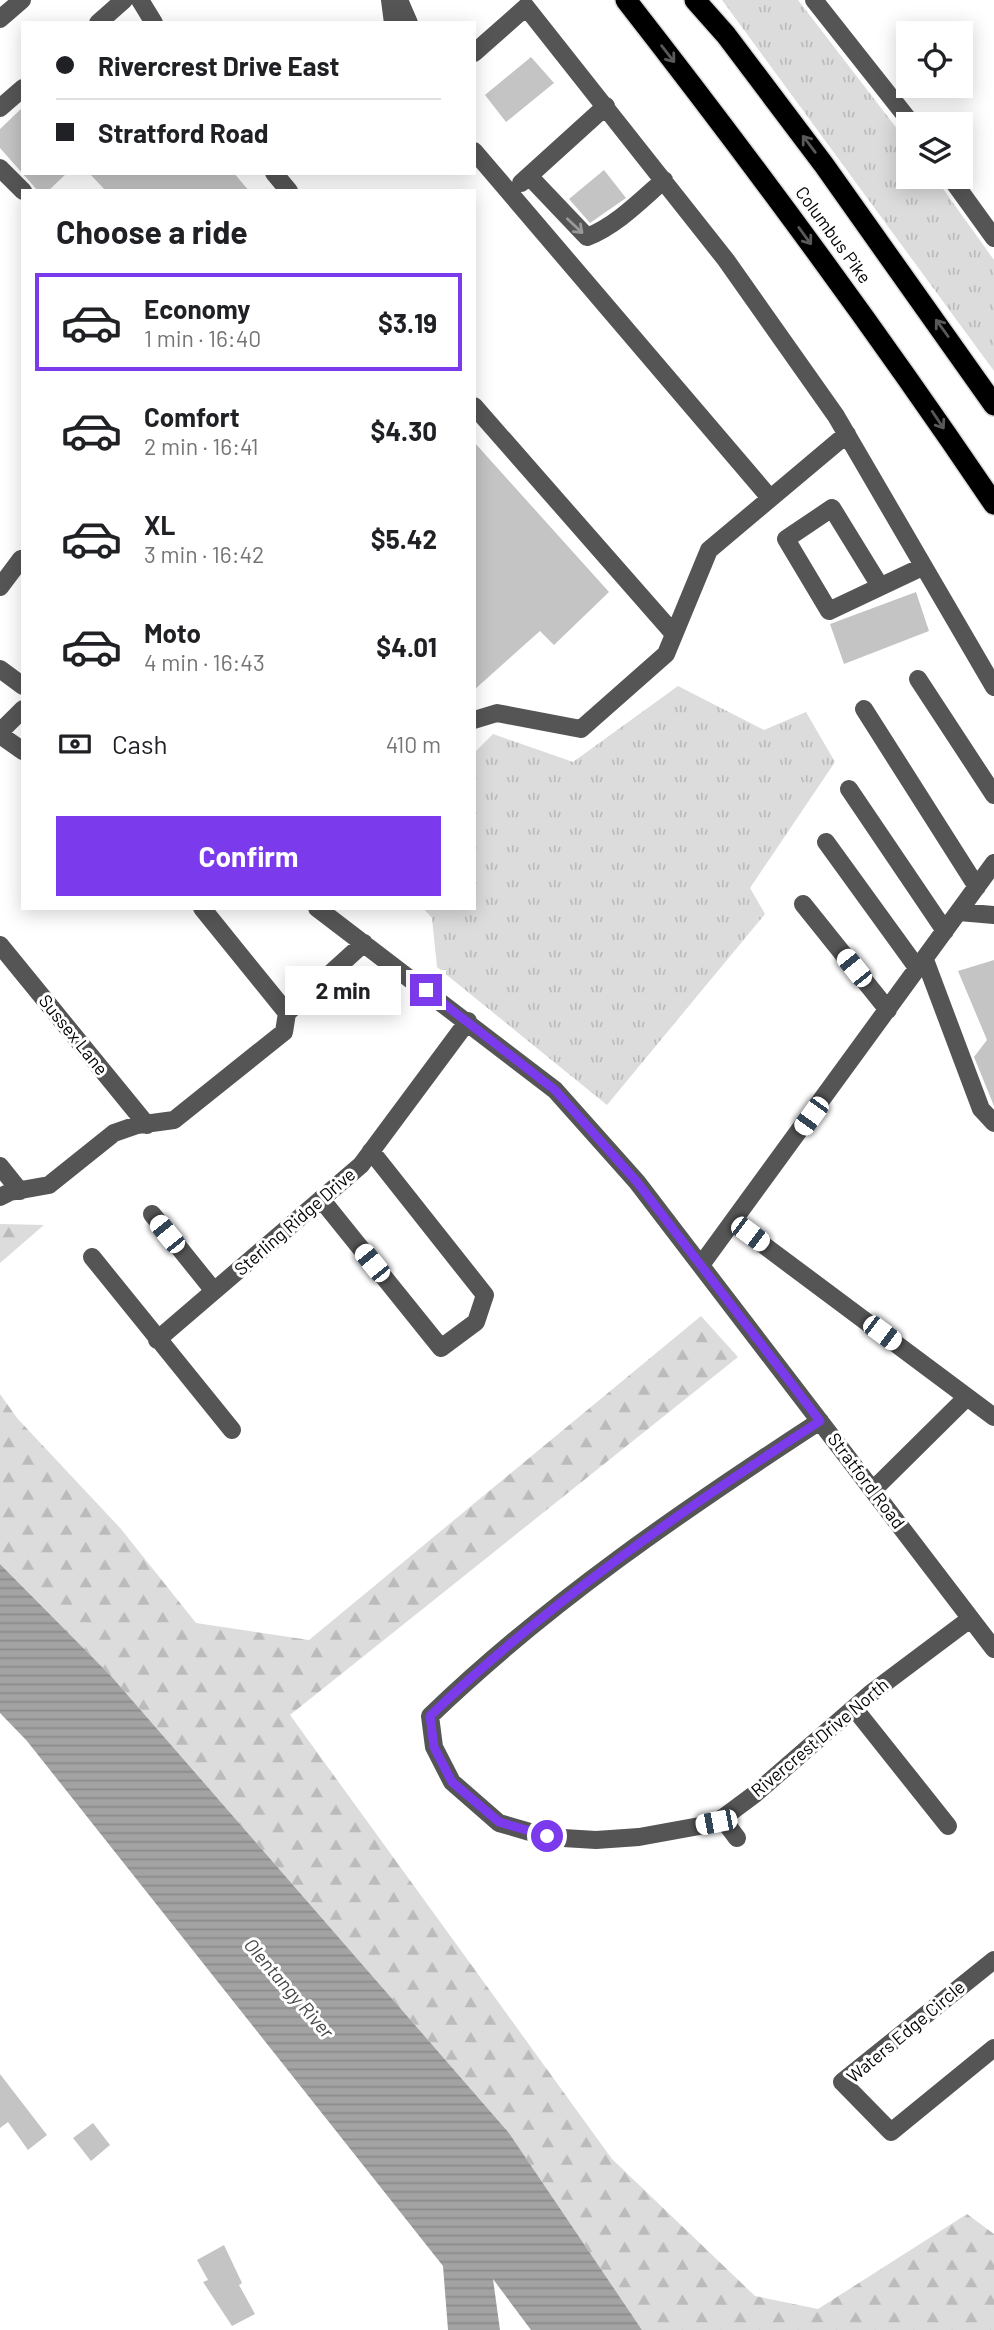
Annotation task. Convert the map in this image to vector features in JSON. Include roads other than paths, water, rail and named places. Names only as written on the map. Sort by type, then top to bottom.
[{"type":"highway","name":"Columbus Pike","points":[[626,0],[733,137],[915,387],[994,504]]},
{"type":"highway","name":"Columbus Pike","points":[[695,0],[726,34],[824,164],[994,405]]},
{"type":"street","points":[[0,19],[22,0]]},
{"type":"street","points":[[100,21],[124,0]]},
{"type":"street","points":[[140,0],[153,21]]},
{"type":"street","points":[[390,0],[393,21]]},
{"type":"street","points":[[399,0],[408,21]]},
{"type":"street","points":[[814,0],[903,112]]},
{"type":"street","points":[[476,51],[524,3],[726,260],[847,434],[994,687]]},
{"type":"street","points":[[0,108],[21,90]]},
{"type":"street","points":[[510,193],[606,106]]},
{"type":"street","points":[[476,153],[771,498]]},
{"type":"street","points":[[0,168],[21,189]]},
{"type":"street","points":[[276,175],[287,189]]},
{"type":"street","points":[[529,176],[587,237],[598,233],[632,208],[664,180]]},
{"type":"street","points":[[959,189],[994,238]]},
{"type":"street","points":[[476,408],[674,634]]},
{"type":"street","points":[[476,719],[497,713],[581,729],[666,654],[709,550],[847,434]]},
{"type":"street","points":[[880,586],[832,508],[786,540],[830,611],[922,567]]},
{"type":"street","points":[[0,587],[21,559]]},
{"type":"street","points":[[0,669],[21,685]]},
{"type":"street","points":[[918,678],[994,796]]},
{"type":"street","points":[[864,709],[977,887]]},
{"type":"street","points":[[21,711],[0,734],[21,750]]},
{"type":"street","points":[[849,789],[945,931]]},
{"type":"street","points":[[826,842],[922,965],[981,1109],[994,1123]]},
{"type":"street","points":[[701,1265],[994,863]]},
{"type":"street","points":[[803,904],[888,1010]]},
{"type":"street","points":[[204,910],[287,1013]]},
{"type":"street","name":"Stratford Road","points":[[320,910],[555,1090],[637,1182],[994,1649]]},
{"type":"street","points":[[959,912],[994,915]]},
{"type":"street","points":[[0,1197],[49,1185],[114,1133],[174,1120],[284,1032],[287,1013],[364,943]]},
{"type":"street","name":"Sussex Lane","points":[[0,945],[146,1125]]},
{"type":"street","name":"Sterling Ridge Drive","points":[[157,1340],[361,1165],[468,1021]]},
{"type":"street","points":[[321,1199],[441,1348],[477,1321],[485,1295],[371,1151]]},
{"type":"street","points":[[0,1166],[20,1191]]},
{"type":"street","points":[[152,1214],[214,1291]]},
{"type":"street","points":[[734,1223],[994,1417]]},
{"type":"street","points":[[92,1257],[232,1430]]},
{"type":"street","points":[[873,1490],[967,1397]]},
{"type":"street","name":"Rivercrest Drive North","points":[[820,1421],[725,1483],[485,1662],[430,1716],[434,1747],[452,1782],[499,1822],[547,1836],[639,1837],[716,1822],[755,1794],[854,1708],[970,1619]]},
{"type":"street","points":[[854,1708],[948,1826]]},
{"type":"street","points":[[722,1818],[737,1838]]},
{"type":"street","name":"Waters Edge Circle","points":[[994,1960],[842,2082],[891,2132],[994,2048]]},
{"type":"water","name":"Olentangy River","points":[[0,1564],[111,1676],[509,2133],[642,2330],[531,2330],[493,2279],[500,2330],[448,2330],[443,2266],[27,1741],[0,1713]]}]
